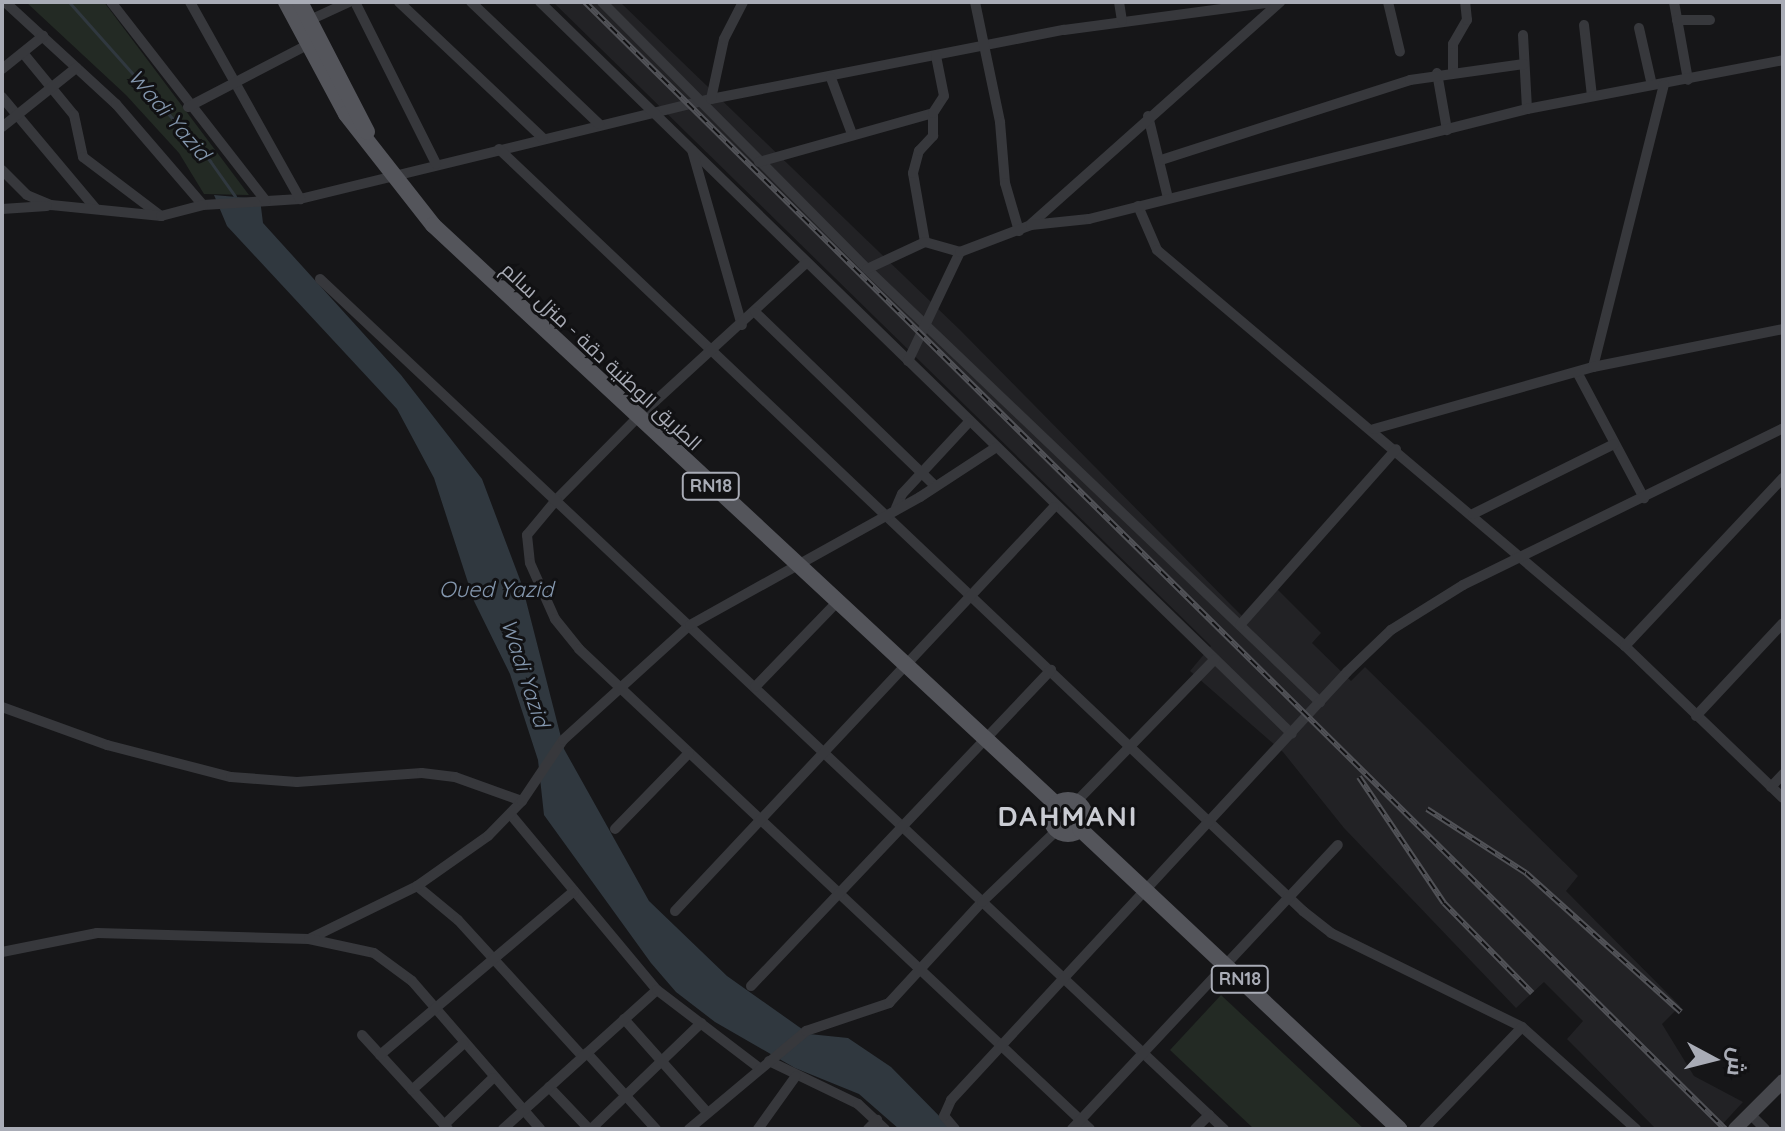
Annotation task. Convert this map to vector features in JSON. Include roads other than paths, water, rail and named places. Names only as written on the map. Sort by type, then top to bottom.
[{"type":"main road","name":"الطريق الوطنية دقة - منزل سالم","points":[[286,2],[315,42]]},
{"type":"main road","name":"الطريق الوطنية دقة - منزل سالم","points":[[300,2],[310,20],[315,42],[346,114],[390,175],[433,225],[1057,805]]},
{"type":"main road","points":[[1076,802],[1085,815],[1080,829],[1069,834],[1057,830],[1052,817],[1057,805],[1076,802]]},
{"type":"main road","name":"RN18","points":[[1080,829],[1399,1129]]},
{"type":"main road","points":[[1735,1129],[1783,1081]]},
{"type":"street","points":[[111,2],[188,107],[264,202]]},
{"type":"street","points":[[190,2],[300,199]]},
{"type":"street","points":[[310,20],[349,2]]},
{"type":"street","points":[[355,2],[436,164]]},
{"type":"street","points":[[399,2],[543,138]]},
{"type":"street","points":[[408,11],[418,2]]},
{"type":"street","points":[[471,2],[599,124]]},
{"type":"street","points":[[540,2],[1054,507],[1292,734]]},
{"type":"street","points":[[602,2],[697,102],[867,269],[1320,702]]},
{"type":"street","points":[[711,99],[724,39],[743,2]]},
{"type":"street","points":[[975,2],[1000,122],[1005,183],[1019,231]]},
{"type":"street","points":[[1119,2],[1122,21]]},
{"type":"street","points":[[2,209],[51,205],[161,216],[209,205],[300,199],[711,99],[1122,21],[1274,2]]},
{"type":"street","points":[[867,269],[925,242],[960,252],[1031,225],[1148,116],[1280,2]]},
{"type":"street","points":[[1388,2],[1400,52]]},
{"type":"street","points":[[1453,71],[1453,44],[1467,20],[1465,2]]},
{"type":"street","points":[[1674,2],[1688,80]]},
{"type":"street","points":[[4,4],[76,68],[163,154],[209,205]]},
{"type":"street","points":[[1677,20],[1710,20]]},
{"type":"street","points":[[1584,25],[1592,96]]},
{"type":"street","points":[[1593,367],[1658,85],[1639,28]]},
{"type":"street","points":[[1523,35],[1527,109]]},
{"type":"street","points":[[2,69],[43,36]]},
{"type":"street","points":[[188,107],[315,42]]},
{"type":"street","points":[[23,53],[74,115],[83,157],[161,216]]},
{"type":"street","points":[[925,242],[913,173],[919,151],[933,136],[933,113],[944,96],[936,56]]},
{"type":"street","points":[[1031,225],[1066,223],[1527,109],[1783,60]]},
{"type":"street","points":[[1161,160],[1437,73],[1524,64]]},
{"type":"street","points":[[2,127],[76,68]]},
{"type":"street","points":[[1437,73],[1447,130]]},
{"type":"street","points":[[831,78],[852,134]]},
{"type":"street","points":[[2,97],[95,208]]},
{"type":"street","points":[[759,162],[933,113]]},
{"type":"street","points":[[1148,116],[1168,198]]},
{"type":"street","points":[[691,148],[742,325]]},
{"type":"street","points":[[499,149],[882,517],[970,594],[1290,898],[1331,933],[1522,1027],[1556,1052],[1636,1129]]},
{"type":"street","points":[[2,170],[27,195],[51,205]]},
{"type":"street","points":[[1138,206],[1157,250],[1374,429],[1625,646],[1783,798]]},
{"type":"street","points":[[908,361],[928,326],[960,252]]},
{"type":"street","points":[[806,263],[742,325],[638,417],[557,499],[527,535],[530,563],[555,619],[619,688],[1090,1129]]},
{"type":"street","points":[[320,279],[1224,1129]]},
{"type":"street","points":[[755,312],[935,486]]},
{"type":"street","points":[[1374,429],[1593,367],[1783,329]]},
{"type":"street","points":[[1577,372],[1644,498]]},
{"type":"street","points":[[896,508],[969,422]]},
{"type":"street","points":[[955,1129],[944,1116],[946,1106],[1148,892],[1320,702],[1391,630],[1433,601],[1783,428]]},
{"type":"street","points":[[1473,514],[1614,444]]},
{"type":"street","points":[[309,939],[417,886],[511,815],[563,740],[690,625],[882,517],[995,448]]},
{"type":"street","points":[[1240,625],[1396,449]]},
{"type":"street","points":[[1625,646],[1783,478]]},
{"type":"street","points":[[675,911],[1054,507]]},
{"type":"street","points":[[755,687],[838,601]]},
{"type":"street","points":[[1696,716],[1783,623]]},
{"type":"street","points":[[1076,802],[1215,659]]},
{"type":"street","points":[[751,986],[987,741],[1051,670]]},
{"type":"street","points":[[2,707],[107,745],[231,777],[297,782],[422,773],[455,777],[522,801]]},
{"type":"street","points":[[615,829],[689,753]]},
{"type":"street","points":[[1771,787],[1783,774]]},
{"type":"street","points":[[511,815],[657,990],[758,1067]]},
{"type":"street","points":[[689,1129],[758,1067],[806,1031],[889,1003],[982,902],[1057,830]]},
{"type":"street","points":[[1072,1129],[1228,968],[1338,845]]},
{"type":"street","points":[[417,886],[492,958],[656,1129]]},
{"type":"street","points":[[380,1055],[574,891]]},
{"type":"street","points":[[2,952],[97,933],[309,939],[374,953],[404,973],[540,1129]]},
{"type":"street","points":[[503,1129],[657,990]]},
{"type":"street","points":[[624,1019],[707,1112]]},
{"type":"street","points":[[549,1087],[590,1129],[701,1023]]},
{"type":"street","points":[[1424,1129],[1522,1027]]},
{"type":"street","points":[[362,1035],[446,1127],[493,1078]]},
{"type":"street","points":[[412,1090],[463,1044]]},
{"type":"street","points":[[770,1060],[796,1076],[836,1092],[885,1129]]},
{"type":"street","points":[[758,1129],[796,1076]]},
{"type":"street","points":[[1750,1114],[1765,1129]]},
{"type":"street","points":[[1195,1129],[1209,1115]]},
{"type":"street","points":[[868,1129],[877,1120]]},
{"type":"water","name":"Oued Yazid","points":[[214,195],[260,199],[263,223],[401,375],[482,479],[522,585],[564,749],[649,901],[727,976],[809,1034],[848,1038],[891,1067],[952,1129],[899,1129],[859,1094],[795,1068],[715,1022],[676,992],[651,963],[544,815],[538,760],[510,674],[474,601],[434,478],[397,409],[227,226]]},
{"type":"waterway","name":"Wadi Yazid","points":[[69,2],[210,161],[235,196]]},
{"type":"railway","points":[[585,2],[1725,1129]]},
{"type":"railway","points":[[1359,777],[1444,903],[1532,993]]},
{"type":"railway","points":[[1427,809],[1526,873],[1681,1012]]},
{"type":"district","name":"DAHMANI","points":[[1068,816]]}]
